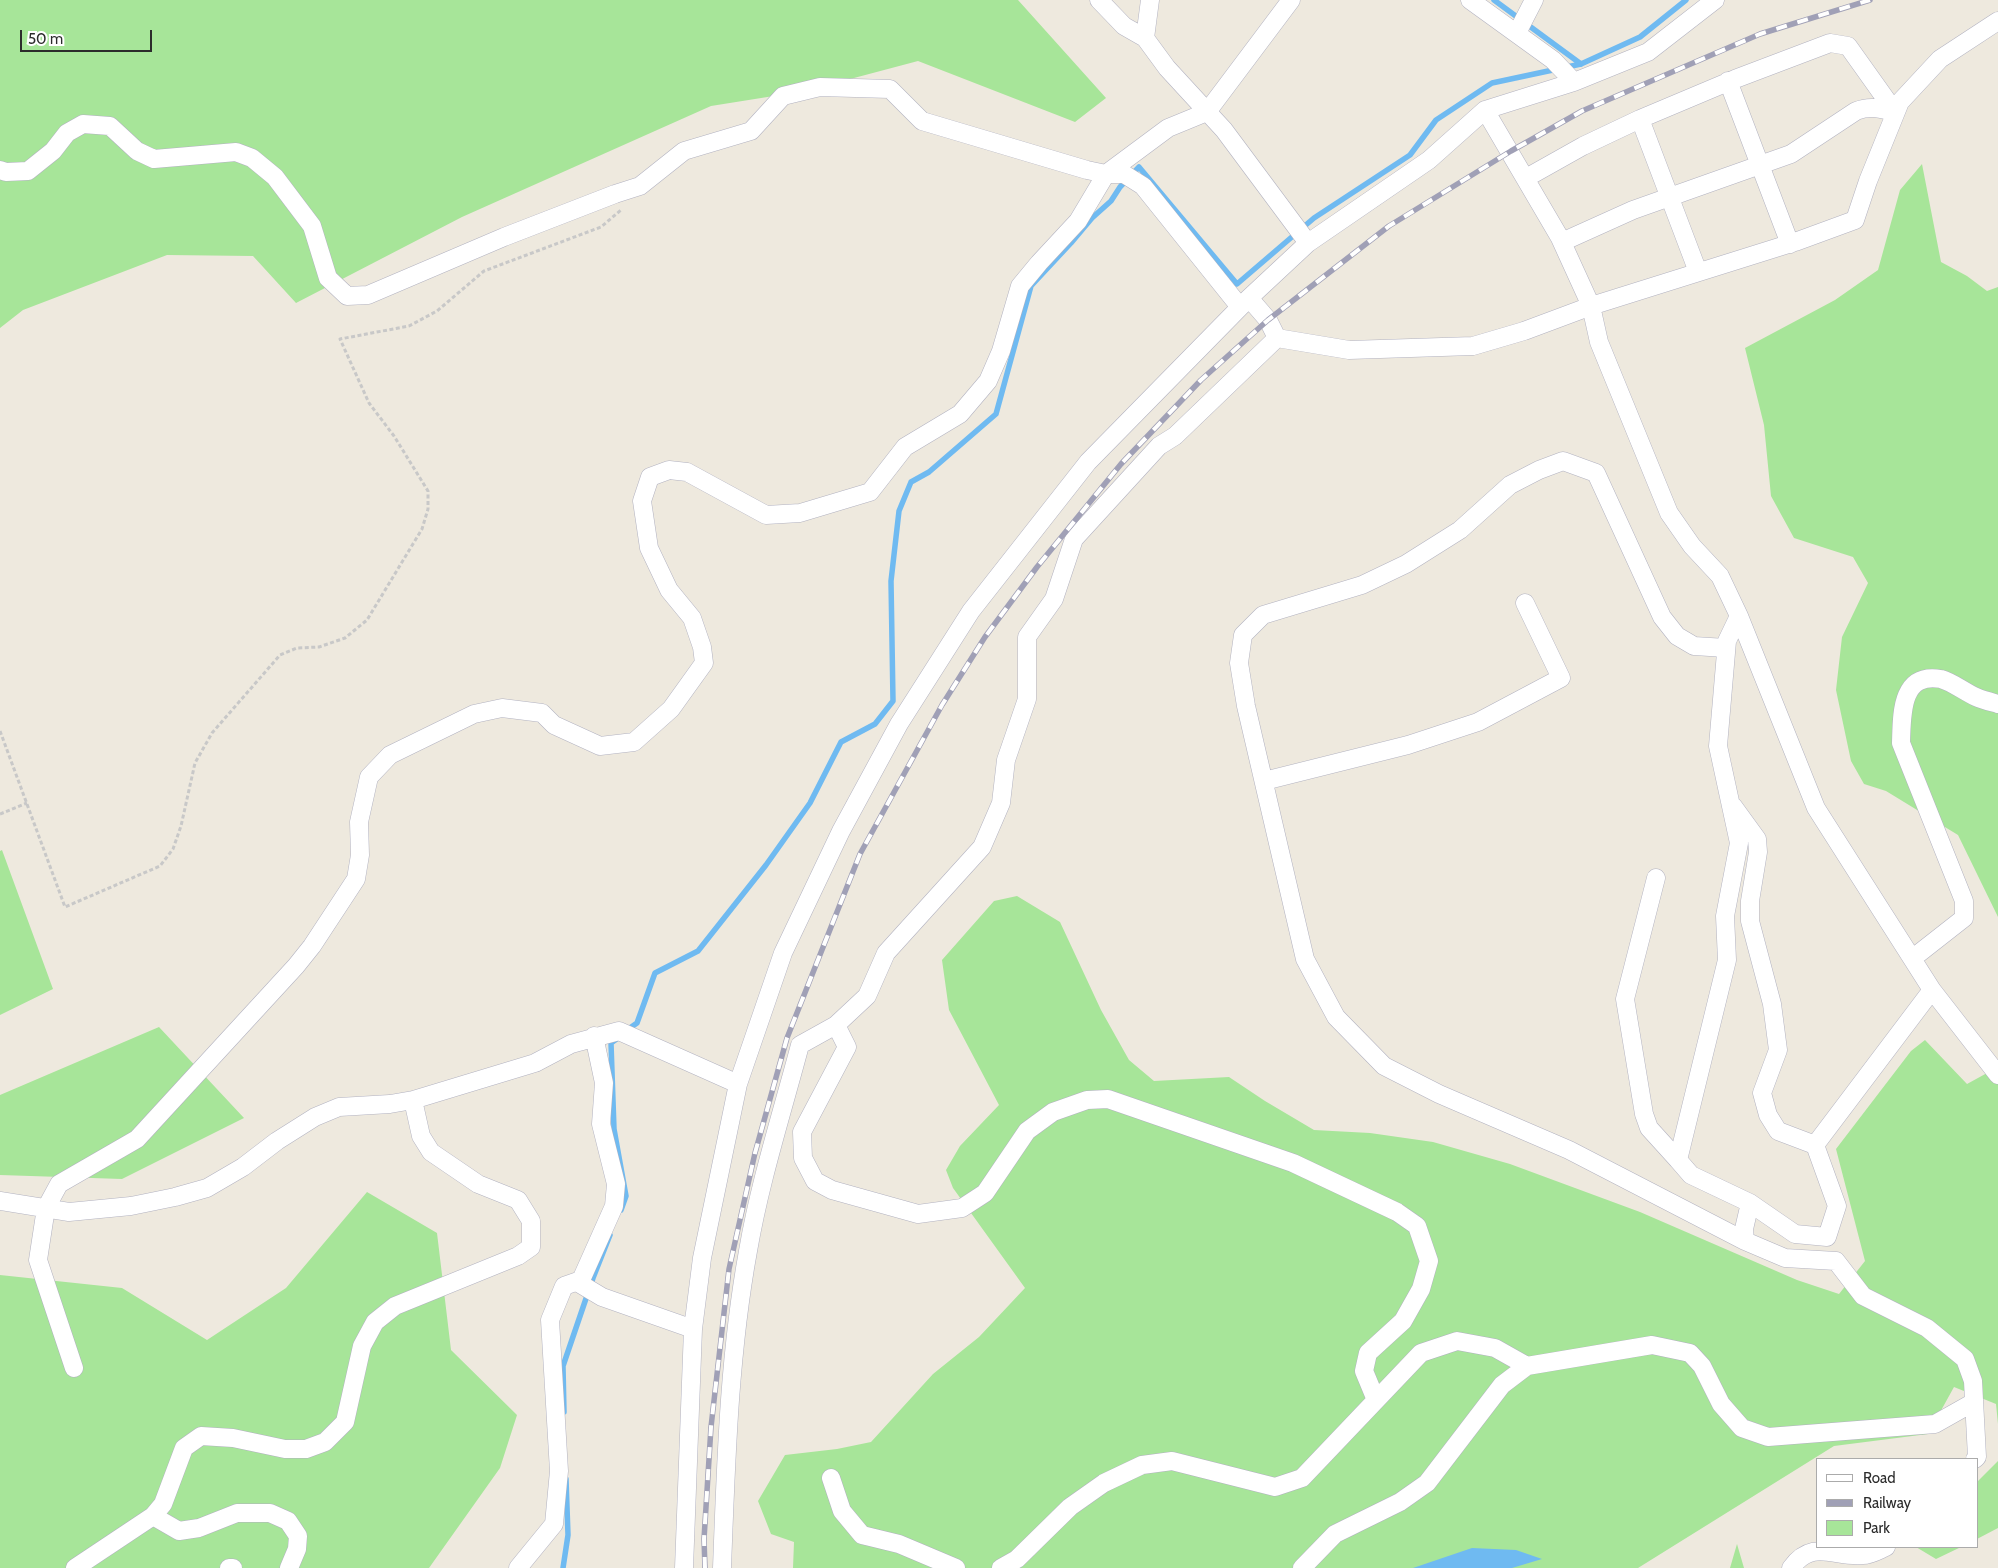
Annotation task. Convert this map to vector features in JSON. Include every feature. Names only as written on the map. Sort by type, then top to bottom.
[{"type":"street","points":[[1099,0],[1124,26],[1145,38],[1167,68],[1224,130],[1308,243]]},
{"type":"street","points":[[1145,38],[1150,0]]},
{"type":"street","points":[[74,1368],[38,1260],[46,1208],[59,1184],[137,1139],[296,966],[312,946],[356,880],[360,855],[358,822],[368,777],[390,755],[474,714],[502,708],[542,713],[554,725],[600,746],[634,742],[671,709],[704,663],[702,647],[692,618],[669,590],[649,548],[642,501],[650,477],[669,470],[687,472],[766,515],[800,513],[870,492],[905,447],[960,414],[988,380],[1001,351],[1020,286],[1078,221],[1106,174],[1168,128],[1207,112],[1291,0]]},
{"type":"street","points":[[1470,0],[1554,60],[1574,82]]},
{"type":"street","points":[[1517,33],[1534,0]]},
{"type":"street","points":[[684,1568],[693,1329],[702,1258],[738,1084],[783,953],[841,831],[899,724],[971,611],[1088,462],[1244,302],[1308,243],[1430,160],[1485,110],[1574,82],[1648,52],[1715,0]]},
{"type":"street","points":[[1277,338],[1349,350],[1473,346],[1524,331],[1591,306],[1790,244],[1855,220],[1900,102],[1940,59],[1998,21]]},
{"type":"street","points":[[1526,178],[1583,146],[1640,119],[1728,81],[1830,43],[1848,46],[1896,112]]},
{"type":"street","points":[[1728,81],[1790,244]]},
{"type":"street","points":[[0,170],[6,172],[28,171],[54,151],[67,133],[83,124],[110,126],[137,152],[154,158],[236,152],[252,158],[276,177],[312,226],[328,278],[347,296],[368,295],[504,237],[640,186],[684,151],[751,131],[783,96],[820,88],[890,89],[922,121],[1106,174],[1124,174],[1143,186],[1244,302],[1268,320],[1277,338]]},
{"type":"street","points":[[1562,242],[1670,197],[1785,157],[1806,146],[1856,111],[1865,107],[1896,112]]},
{"type":"street","points":[[1485,110],[1562,242],[1591,306],[1598,342],[1669,513],[1692,546],[1720,576],[1739,616],[1816,808],[1932,990],[1998,1075]]},
{"type":"street","points":[[1640,119],[1698,272]]},
{"type":"street","points":[[722,1568],[729,1416],[734,1356],[748,1251],[800,1044],[836,1025],[867,996],[886,953],[982,847],[1001,802],[1006,760],[1027,699],[1027,637],[1054,599],[1074,539],[1159,446],[1175,436],[1277,338]]},
{"type":"street","points":[[1726,648],[1694,646],[1677,636],[1662,617],[1596,473],[1563,462],[1539,470],[1510,485],[1460,530],[1406,564],[1362,585],[1263,615],[1243,635],[1239,663],[1246,706],[1305,959],[1336,1017],[1384,1066],[1439,1094],[1569,1150],[1745,1241],[1785,1258],[1836,1261],[1863,1296],[1927,1328],[1965,1359],[1973,1381],[1976,1458]]},
{"type":"street","points":[[1264,780],[1408,745],[1478,722],[1560,678],[1525,603]]},
{"type":"street","points":[[1678,1160],[1728,960],[1725,916],[1739,843],[1718,746],[1727,641],[1739,616]]},
{"type":"street","points":[[1913,958],[1964,918],[1964,901],[1902,743],[1902,717],[1908,690],[1921,679],[1942,680],[1977,697],[1998,704]]},
{"type":"street","points":[[1656,878],[1625,999],[1644,1114],[1649,1128],[1691,1175],[1750,1204],[1795,1234],[1828,1237],[1837,1206],[1815,1145],[1778,1131],[1768,1115],[1762,1093],[1778,1050],[1772,1004],[1750,921],[1750,901],[1758,852],[1756,838],[1742,816],[1729,801]]},
{"type":"street","points":[[1815,1145],[1932,990]]},
{"type":"street","points":[[836,1025],[847,1047],[802,1132],[803,1158],[815,1181],[832,1190],[918,1214],[962,1208],[985,1193],[1027,1131],[1053,1112],[1088,1100],[1108,1099],[1293,1163],[1397,1212],[1417,1226],[1429,1261],[1421,1289],[1403,1322],[1368,1353],[1364,1371],[1376,1400]]},
{"type":"street","points":[[0,1201],[69,1212],[131,1206],[175,1197],[207,1188],[243,1167],[277,1141],[315,1117],[339,1107],[390,1104],[413,1100],[535,1063],[571,1044],[594,1036],[619,1031],[738,1084]]},
{"type":"street","points":[[518,1568],[554,1524],[559,1472],[550,1320],[564,1286],[581,1280],[614,1206],[616,1184],[601,1124],[604,1083],[594,1036]]},
{"type":"street","points":[[75,1568],[153,1516],[163,1504],[184,1448],[201,1436],[233,1438],[285,1449],[306,1449],[325,1442],[345,1422],[362,1346],[375,1322],[395,1306],[518,1256],[531,1248],[531,1220],[518,1200],[478,1184],[431,1152],[421,1136],[413,1100]]},
{"type":"street","points":[[1745,1241],[1744,1229],[1750,1204]]},
{"type":"street","points":[[577,1282],[602,1297],[693,1329]]},
{"type":"street","points":[[1000,1568],[1017,1559],[1070,1507],[1104,1483],[1142,1465],[1172,1461],[1274,1487],[1302,1478],[1421,1353],[1457,1341],[1495,1348],[1527,1366]]},
{"type":"street","points":[[1302,1568],[1335,1534],[1400,1502],[1427,1483],[1502,1385],[1527,1366],[1652,1344],[1690,1353],[1702,1366],[1721,1404],[1742,1428],[1768,1437],[1935,1424],[1974,1402]]},
{"type":"street","points":[[831,1478],[842,1511],[862,1534],[899,1544],[956,1568]]},
{"type":"street","points":[[153,1516],[178,1531],[199,1528],[237,1513],[270,1512],[288,1522],[298,1536],[297,1549],[289,1568]]},
{"type":"street","points":[[1791,1568],[1807,1553],[1822,1551],[1864,1556],[1884,1548]]},
{"type":"path","points":[[0,730],[65,908],[160,866],[173,848],[181,826],[195,763],[212,733],[280,655],[297,648],[319,646],[345,638],[367,620],[422,529],[428,509],[428,492],[394,436],[369,403],[340,339],[409,326],[423,319],[438,311],[484,272],[601,227],[618,214],[640,186]]},
{"type":"path","points":[[0,814],[27,803]]},
{"type":"green space","points":[[0,0],[1018,0],[1106,98],[1075,122],[918,61],[805,91],[711,106],[462,217],[296,303],[253,256],[167,255],[23,310],[0,328]]},
{"type":"green space","points":[[1922,164],[1941,262],[1967,276],[1987,291],[1998,287],[1998,917],[1958,835],[1886,791],[1864,784],[1851,761],[1836,690],[1842,637],[1868,583],[1853,557],[1794,538],[1771,496],[1764,425],[1745,348],[1835,300],[1878,270],[1900,190]]},
{"type":"green space","points":[[2,850],[53,989],[0,1015],[0,851]]},
{"type":"green space","points":[[1017,896],[1060,922],[1101,1010],[1129,1060],[1154,1081],[1229,1077],[1314,1130],[1370,1133],[1433,1142],[1510,1164],[1640,1212],[1797,1280],[1839,1294],[1865,1261],[1836,1149],[1911,1051],[1925,1040],[1967,1084],[1998,1067],[1998,1424],[1996,1404],[1954,1387],[1928,1434],[1834,1446],[1638,1568],[793,1568],[794,1542],[771,1534],[758,1501],[785,1455],[837,1449],[871,1442],[933,1374],[979,1337],[1025,1288],[953,1188],[946,1170],[960,1146],[999,1105],[949,1010],[942,960],[994,901]]},
{"type":"green space","points":[[159,1027],[244,1118],[122,1179],[0,1175],[0,1095]]},
{"type":"green space","points":[[367,1192],[437,1233],[451,1350],[517,1415],[500,1468],[429,1568],[0,1568],[0,1275],[122,1288],[207,1340],[286,1288]]},
{"type":"green space","points":[[1998,1461],[1998,1528],[1978,1538],[1978,1481]]},
{"type":"green space","points":[[1737,1544],[1744,1568],[1730,1568]]},
{"type":"green space","points":[[1918,1548],[1959,1548],[1936,1559]]},
{"type":"water","points":[[1472,1548],[1516,1550],[1542,1559],[1512,1568],[1413,1568]]},
{"type":"waterway","points":[[1494,0],[1581,64]]},
{"type":"waterway","points":[[627,1030],[637,1023],[655,973],[698,951],[766,865],[810,803],[841,742],[875,724],[893,701],[891,581],[899,511],[911,482],[929,472],[996,414],[1031,286],[1092,218],[1111,201],[1120,187],[1139,167],[1237,284],[1314,218],[1410,155],[1436,120],[1492,83],[1581,64],[1640,37],[1686,0]]},
{"type":"waterway","points":[[618,1038],[611,1043],[614,1129],[626,1196],[621,1210]]},
{"type":"waterway","points":[[564,1412],[563,1366],[610,1235]]},
{"type":"waterway","points":[[563,1568],[568,1535],[566,1479]]},
{"type":"railway","points":[[705,1568],[704,1539],[711,1427],[729,1269],[755,1153],[787,1038],[860,854],[942,705],[985,637],[1037,567],[1121,464],[1201,380],[1268,320],[1389,226],[1511,151],[1582,111],[1760,34],[1870,0]]}]
